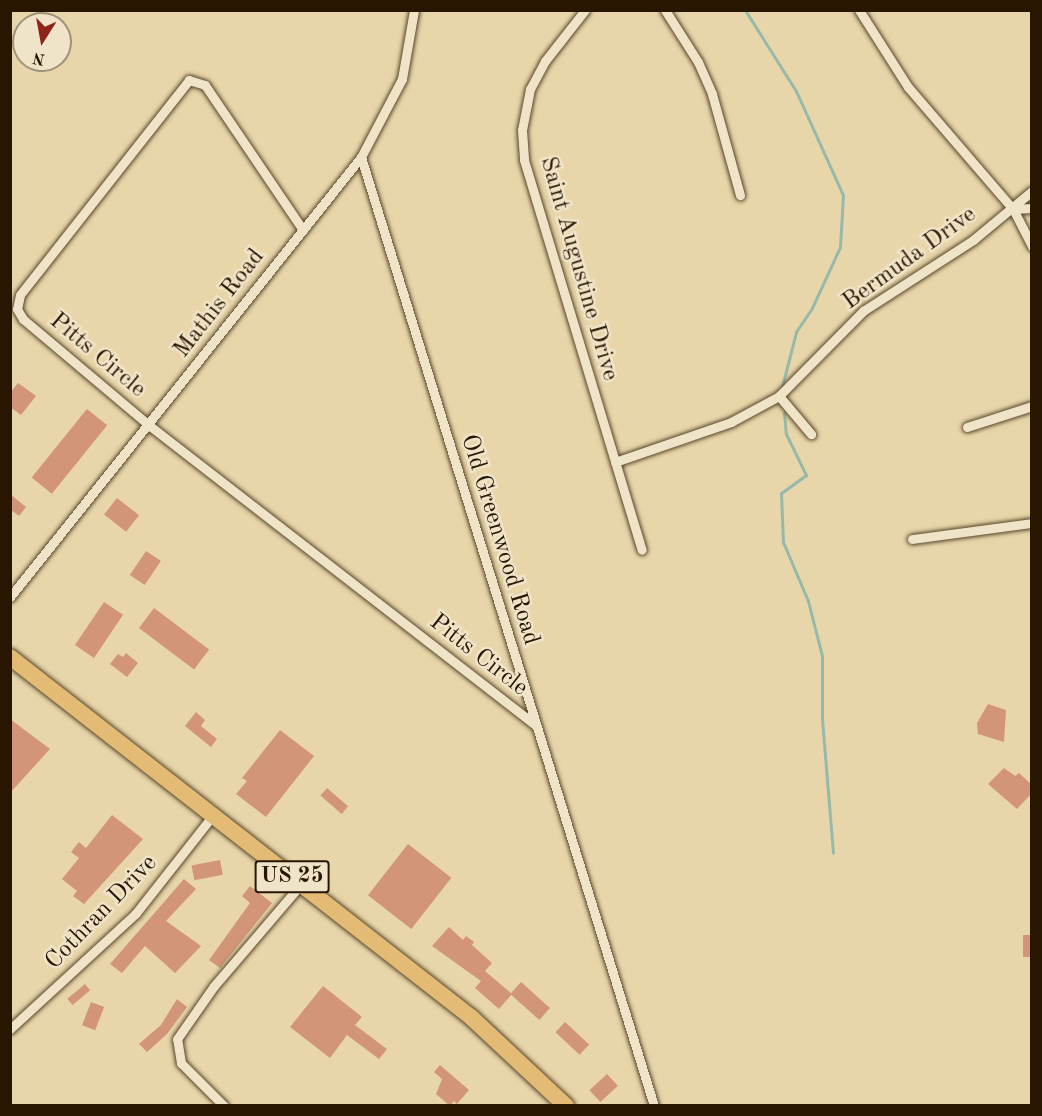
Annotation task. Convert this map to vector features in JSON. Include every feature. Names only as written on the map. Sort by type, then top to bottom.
[{"type":"highway","name":"US 25","points":[[10,657],[472,1018],[566,1106]]},
{"type":"street","name":"Mathis Road","points":[[10,597],[150,426],[361,157],[402,79],[414,10]]},
{"type":"street","name":"Saint Augustine Drive","points":[[585,10],[535,80],[524,110],[522,139],[532,191],[642,550]]},
{"type":"street","points":[[665,10],[698,62],[712,94],[740,195]]},
{"type":"street","points":[[859,10],[913,94],[1013,209],[1032,246]]},
{"type":"street","name":"Pitts Circle","points":[[303,230],[205,85],[194,80],[186,82],[17,304],[22,319],[150,426],[536,725]]},
{"type":"street","name":"Old Greenwood Road","points":[[361,157],[654,1106]]},
{"type":"street","name":"Bermuda Drive","points":[[615,462],[730,422],[779,396],[863,311],[973,240],[1013,209],[1032,190]]},
{"type":"street","name":"Bermuda Drive","points":[[1013,209],[1032,208]]},
{"type":"street","points":[[779,396],[811,434]]},
{"type":"street","points":[[967,427],[1032,406]]},
{"type":"street","points":[[912,539],[1032,523]]},
{"type":"street","name":"Cothran Drive","points":[[10,1029],[136,913],[213,816]]},
{"type":"street","points":[[224,1106],[181,1063],[177,1038],[214,986],[301,884]]},
{"type":"building","points":[[18,383],[36,396],[21,415],[10,407],[10,393]]},
{"type":"building","points":[[87,409],[107,425],[52,494],[32,477]]},
{"type":"building","points":[[10,494],[26,507],[19,516],[10,509]]},
{"type":"building","points":[[117,498],[139,515],[126,532],[104,515]]},
{"type":"building","points":[[146,551],[161,561],[145,585],[130,575]]},
{"type":"building","points":[[104,602],[123,615],[94,658],[75,645]]},
{"type":"building","points":[[154,608],[209,650],[194,669],[139,628]]},
{"type":"building","points":[[126,653],[138,663],[127,677],[110,664],[118,654],[123,657]]},
{"type":"building","points":[[988,704],[1006,710],[1004,742],[978,734],[977,723]]},
{"type":"building","points":[[196,712],[205,720],[201,726],[217,739],[211,747],[185,726]]},
{"type":"building","points":[[10,719],[50,749],[10,793]]},
{"type":"building","points":[[280,730],[314,756],[266,817],[236,794],[247,781],[242,778]]},
{"type":"building","points":[[1004,768],[1015,776],[1019,773],[1032,785],[1032,793],[1017,809],[988,784]]},
{"type":"building","points":[[327,788],[348,806],[342,814],[320,796]]},
{"type":"building","points":[[112,815],[143,839],[84,904],[73,896],[77,891],[62,879],[79,858],[71,852],[79,842],[86,848]]},
{"type":"building","points":[[408,844],[451,878],[411,929],[368,895]]},
{"type":"building","points":[[220,860],[223,875],[194,880],[192,866]]},
{"type":"building","points":[[184,879],[196,889],[166,921],[201,946],[175,973],[145,946],[122,973],[110,964]]},
{"type":"building","points":[[250,886],[272,903],[220,968],[209,960],[250,903],[242,896]]},
{"type":"building","points":[[449,927],[463,940],[466,936],[474,942],[472,945],[492,963],[485,971],[512,994],[499,1009],[475,988],[481,981],[432,946]]},
{"type":"building","points":[[1023,935],[1032,935],[1032,957],[1023,957]]},
{"type":"building","points":[[521,982],[550,1008],[539,1020],[510,994]]},
{"type":"building","points":[[85,984],[90,990],[73,1005],[67,999]]},
{"type":"building","points":[[323,986],[362,1017],[355,1025],[387,1049],[379,1059],[347,1035],[330,1058],[290,1027]]},
{"type":"building","points":[[177,999],[187,1007],[167,1034],[147,1052],[139,1044],[161,1025]]},
{"type":"building","points":[[91,1002],[104,1007],[95,1030],[82,1025]]},
{"type":"building","points":[[565,1022],[589,1045],[580,1055],[555,1032]]},
{"type":"building","points":[[440,1065],[469,1090],[457,1104],[454,1101],[450,1106],[436,1094],[442,1079],[434,1072]]},
{"type":"building","points":[[607,1074],[618,1086],[600,1102],[589,1090]]},
{"type":"waterway","points":[[745,10],[796,91],[843,195],[840,247],[812,308],[796,332],[782,387]]},
{"type":"waterway","points":[[784,413],[786,434],[806,475],[781,493],[783,542],[808,601],[822,656],[822,719],[833,853]]}]
